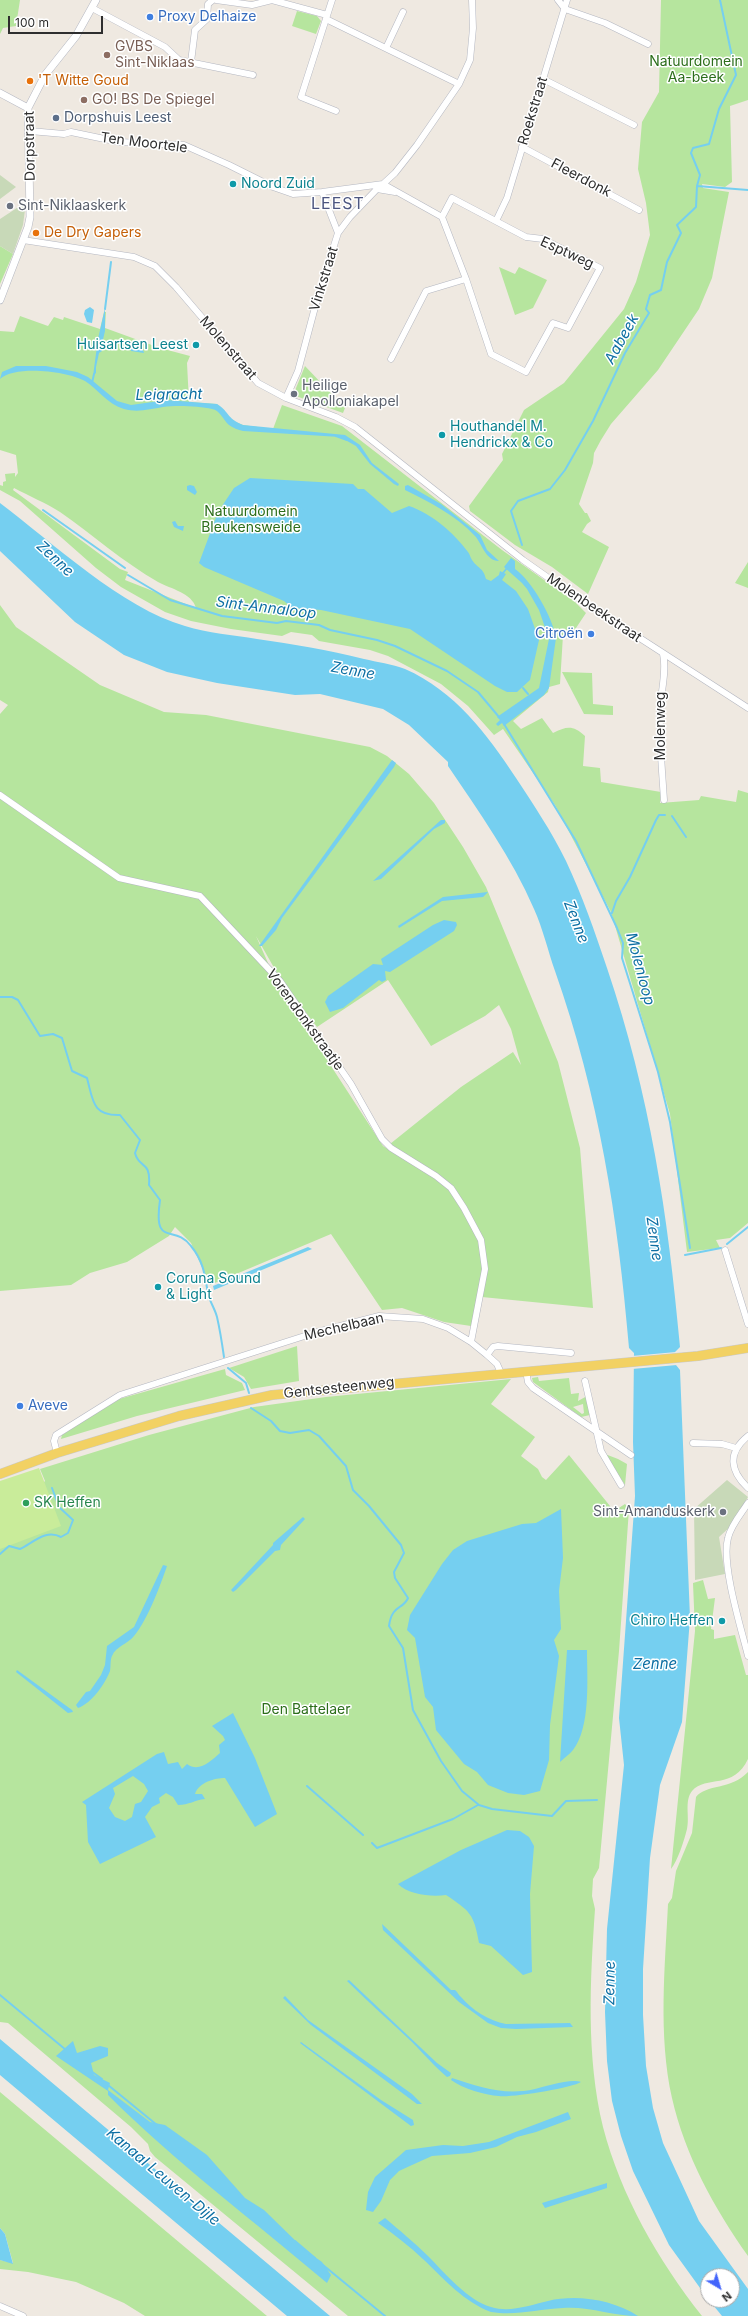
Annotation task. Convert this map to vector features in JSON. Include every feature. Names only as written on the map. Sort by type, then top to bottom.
[{"type":"main road","name":"Gentsesteenweg","points":[[0,1474],[57,1453],[179,1416],[272,1395],[676,1358],[748,1348]]},
{"type":"street","name":"Dorpstraat","points":[[0,300],[23,240],[30,212],[30,131],[28,108],[45,75],[76,36],[96,0]]},
{"type":"street","points":[[191,62],[195,30],[207,19],[208,4],[213,0]]},
{"type":"street","points":[[216,0],[252,6],[272,0],[326,17],[459,84]]},
{"type":"street","points":[[332,0],[301,97],[336,111]]},
{"type":"street","points":[[442,217],[383,184],[396,173],[459,84],[470,60],[473,28],[472,0]]},
{"type":"street","points":[[558,0],[565,9],[605,23],[648,44]]},
{"type":"street","name":"Roekstraat","points":[[496,221],[507,198],[567,0]]},
{"type":"street","points":[[92,8],[165,47],[179,60],[253,75]]},
{"type":"street","points":[[386,48],[403,12]]},
{"type":"street","points":[[543,79],[634,125]]},
{"type":"street","points":[[0,93],[28,108]]},
{"type":"street","name":"Ten Moortele","points":[[30,131],[64,134],[71,132],[119,142],[184,145],[229,164],[273,187],[293,194],[322,192],[383,184]]},
{"type":"street","name":"Fleerdonk","points":[[522,147],[639,210]]},
{"type":"street","name":"Vinkstraat","points":[[286,398],[298,371],[318,296],[338,233],[350,217],[383,184]]},
{"type":"street","points":[[377,189],[395,192]]},
{"type":"street","points":[[322,192],[338,233]]},
{"type":"street","name":"Esptweg","points":[[452,198],[496,221],[526,237],[543,239],[600,268],[568,328],[553,323],[526,372],[491,354],[466,279],[442,217],[452,198]]},
{"type":"street","name":"Molenstraat","points":[[23,240],[134,257],[155,266],[176,287],[250,375],[266,388],[286,398],[336,417],[355,427],[446,499]]},
{"type":"street","points":[[390,359],[426,291],[466,279]]},
{"type":"street","name":"Molenbeekstraat","points":[[446,499],[529,564],[663,654],[748,708]]},
{"type":"street","name":"Molenweg","points":[[663,654],[665,663],[661,684],[660,717],[664,800]]},
{"type":"street","name":"Vorendonkstraatje","points":[[0,795],[119,878],[200,896],[280,981],[351,1084],[382,1139],[391,1148],[436,1176],[451,1188],[464,1208],[481,1240],[485,1269],[471,1342]]},
{"type":"street","points":[[724,1250],[748,1324]]},
{"type":"street","name":"Mechelbaan","points":[[57,1453],[54,1441],[56,1435],[120,1395],[317,1332],[378,1316],[423,1319],[448,1328],[471,1342],[487,1355],[497,1364],[502,1373]]},
{"type":"street","points":[[487,1355],[493,1347],[498,1346],[571,1353]]},
{"type":"street","points":[[526,1371],[530,1385],[533,1388],[631,1455]]},
{"type":"street","points":[[585,1380],[595,1431],[604,1457],[622,1485]]},
{"type":"street","points":[[748,1436],[736,1448],[733,1458],[734,1468],[738,1479],[748,1488]]},
{"type":"street","points":[[693,1443],[722,1444],[736,1448]]},
{"type":"street","points":[[748,1503],[728,1537],[727,1553],[734,1596],[748,1656]]},
{"type":"street","points":[[0,2306],[24,2316]]},
{"type":"green space","points":[[0,0],[20,0],[16,26],[3,28],[0,34]]},
{"type":"green space","name":"Natuurdomein Aa-beek","points":[[661,0],[748,0],[748,100],[730,106],[732,182],[725,187],[702,184],[703,188],[729,192],[712,278],[699,309],[658,370],[611,424],[594,453],[593,463],[579,504],[585,513],[587,513],[591,521],[582,532],[609,547],[588,594],[552,567],[515,545],[470,511],[469,506],[503,460],[502,454],[524,410],[564,383],[624,309],[636,282],[650,235],[646,203],[638,169],[642,122],[659,92]]},
{"type":"green space","points":[[297,11],[317,16],[321,21],[316,34],[292,26]]},
{"type":"green space","points":[[0,175],[16,187],[0,199]]},
{"type":"green space","points":[[26,202],[23,225],[13,254],[0,246],[0,219]]},
{"type":"green space","points":[[0,246],[13,254],[0,284]]},
{"type":"green space","points":[[499,267],[515,274],[519,267],[547,280],[533,308],[515,315]]},
{"type":"green space","name":"Natuurdomein Bleukensweide","points":[[104,312],[106,312],[105,328],[160,348],[190,356],[187,363],[189,402],[217,404],[231,420],[243,425],[273,429],[282,405],[342,426],[502,550],[575,602],[586,613],[572,634],[563,635],[560,684],[549,687],[548,692],[513,721],[521,729],[542,718],[553,733],[566,728],[573,728],[581,732],[585,736],[583,766],[600,768],[601,782],[661,792],[660,803],[699,800],[701,796],[736,802],[738,790],[748,793],[748,1223],[730,1238],[716,1240],[720,1248],[687,1252],[670,1114],[611,912],[555,805],[503,729],[494,735],[468,706],[441,684],[388,656],[370,650],[319,641],[312,635],[291,632],[282,636],[231,629],[191,621],[165,612],[121,587],[96,568],[20,501],[0,490],[0,485],[3,486],[3,482],[6,481],[5,474],[15,473],[15,477],[18,473],[16,455],[0,450],[0,331],[14,332],[20,316],[48,326],[54,317],[63,320],[64,317],[100,329]],"holes":[[[14,488],[60,512],[145,574],[186,595],[194,603],[196,608],[125,580],[128,572],[120,569],[13,490]]]},
{"type":"green space","points":[[305,366],[345,408],[343,413],[296,396],[294,393]]},
{"type":"green space","points":[[748,562],[748,588],[735,583]]},
{"type":"green space","points":[[0,605],[16,627],[100,685],[164,712],[206,715],[370,747],[387,756],[409,774],[434,803],[463,847],[486,887],[558,1062],[580,1148],[593,1308],[482,1297],[471,1326],[444,1322],[402,1308],[382,1310],[331,1234],[210,1285],[191,1243],[175,1227],[169,1236],[127,1262],[90,1273],[71,1285],[0,1291],[0,714],[8,705],[0,700]],"holes":[[[256,936],[281,980],[317,1027],[388,980],[431,1046],[485,1016],[499,1005],[511,1029],[521,1065],[513,1052],[461,1087],[390,1144],[432,1176],[383,1146],[277,983]]]},
{"type":"green space","points":[[562,672],[592,673],[593,704],[613,706],[613,715],[584,714]]},
{"type":"green space","points":[[297,1346],[299,1381],[251,1389],[244,1377],[229,1368]]},
{"type":"green space","points":[[225,1369],[226,1375],[242,1383],[245,1390],[137,1416],[61,1439],[62,1435],[92,1414],[119,1399]]},
{"type":"green space","points":[[538,1377],[539,1381],[569,1378],[571,1394],[579,1393],[578,1401],[587,1396],[590,1415],[581,1417],[533,1382],[532,1378]],"holes":[[[583,1404],[584,1413],[582,1414],[573,1407]]]},
{"type":"green space","name":"Den Battelaer","points":[[511,1379],[491,1404],[535,1437],[521,1456],[538,1469],[542,1477],[546,1480],[569,1455],[614,1511],[625,1504],[629,1509],[619,1651],[599,1868],[593,1879],[592,1896],[595,1909],[591,2018],[594,2073],[603,2127],[620,2178],[656,2250],[670,2273],[702,2316],[348,2316],[155,2157],[150,2151],[148,2144],[131,2127],[8,2023],[0,2022],[0,1537],[25,1503],[45,1481],[40,1469],[149,1435],[254,1407],[326,1397]]},
{"type":"green space","points":[[605,1454],[627,1464],[625,1485]]},
{"type":"green space","name":"SK Heffen","points":[[39,1468],[61,1526],[0,1549],[0,1481]]},
{"type":"green space","points":[[727,1480],[748,1497],[730,1527],[719,1537],[725,1574],[695,1580],[694,1509]]},
{"type":"green space","points":[[703,1580],[708,1599],[715,1598],[711,1629],[714,1630],[714,1639],[735,1635],[746,1675],[748,1675],[748,1759],[742,1769],[728,1779],[698,1786],[692,1791],[688,1799],[688,1824],[686,1834],[678,1856],[671,1869],[695,1631],[693,1583]]},
{"type":"green space","points":[[748,1772],[748,2256],[712,2200],[693,2160],[678,2119],[672,2098],[665,2050],[664,1976],[668,1904],[672,1898],[676,1871],[692,1833],[696,1797],[706,1790],[734,1782]]},
{"type":"green space","points":[[0,2092],[267,2316],[145,2316],[124,2303],[76,2282],[28,2272],[0,2269],[0,2260],[13,2263],[5,2234],[0,2228]]},
{"type":"water","points":[[90,307],[94,310],[92,323],[87,322],[84,314],[85,310]]},
{"type":"water","points":[[105,308],[105,331],[101,348],[102,351],[99,353],[96,373],[93,376],[98,339]]},
{"type":"water","points":[[133,341],[142,347],[144,353],[131,351],[129,345]]},
{"type":"water","points":[[16,366],[46,366],[77,372],[88,377],[117,401],[131,405],[167,400],[217,404],[221,406],[234,420],[243,425],[345,435],[360,445],[372,463],[399,484],[398,486],[394,484],[370,464],[356,446],[340,437],[243,431],[229,425],[215,410],[201,407],[168,406],[139,411],[124,409],[113,404],[85,381],[66,374],[29,371],[17,372],[0,379],[2,372]]},
{"type":"water","points":[[250,478],[353,484],[358,489],[364,489],[392,513],[409,506],[418,509],[442,524],[469,553],[471,559],[482,570],[486,579],[491,581],[499,575],[500,571],[506,574],[502,580],[516,591],[528,609],[539,640],[530,680],[517,692],[507,692],[495,686],[410,629],[321,610],[292,608],[284,601],[204,567],[199,563],[218,512],[234,488]]},
{"type":"water","points":[[408,485],[441,504],[480,535],[487,550],[499,561],[491,558],[485,552],[478,539],[468,528],[451,515],[405,490],[405,486]]},
{"type":"water","points":[[187,486],[194,486],[197,492],[195,495],[187,490]]},
{"type":"water","name":"Zenne","points":[[0,503],[65,555],[113,590],[137,605],[161,617],[185,626],[221,634],[284,643],[390,664],[405,669],[423,678],[439,689],[468,715],[481,730],[516,778],[561,850],[588,914],[622,1015],[646,1109],[670,1250],[680,1347],[675,1352],[676,1365],[680,1370],[690,1618],[682,1722],[660,1785],[650,1858],[643,1969],[643,2015],[646,2066],[653,2108],[663,2143],[699,2221],[733,2268],[700,2268],[700,2288],[669,2245],[633,2171],[621,2136],[612,2101],[607,2061],[605,2012],[607,1929],[624,1765],[619,1718],[635,1496],[633,1442],[634,1353],[629,1348],[619,1251],[595,1111],[584,1064],[537,917],[516,872],[483,818],[448,766],[448,762],[409,725],[383,709],[320,694],[295,695],[217,683],[167,672],[124,655],[75,622],[0,551]]},
{"type":"water","points":[[175,521],[178,526],[184,526],[183,531],[174,527],[172,522]]},
{"type":"water","points":[[511,558],[515,561],[515,569],[528,582],[541,600],[551,620],[556,638],[549,688],[544,695],[504,726],[502,723],[498,726],[496,724],[500,720],[497,717],[539,688],[549,639],[539,610],[527,589],[504,567]]},
{"type":"water","points":[[392,760],[396,763],[394,767],[282,918],[276,930],[262,946],[259,946]]},
{"type":"water","points":[[441,820],[445,820],[445,823],[434,829],[381,879],[373,881]]},
{"type":"water","points":[[488,892],[483,897],[442,901],[399,928],[398,926],[443,897]]},
{"type":"water","points":[[444,920],[456,922],[457,925],[454,931],[390,972],[385,971],[386,980],[382,982],[379,980],[343,1008],[330,1012],[325,1002],[328,996],[373,964],[383,965],[381,959],[433,925]]},
{"type":"water","points":[[308,1247],[312,1249],[214,1290],[213,1286]]},
{"type":"water","points":[[561,1509],[563,1558],[559,1591],[561,1629],[554,1640],[559,1656],[550,1725],[549,1760],[540,1791],[524,1795],[508,1793],[488,1785],[477,1772],[464,1764],[436,1730],[433,1707],[425,1697],[415,1638],[407,1630],[410,1615],[442,1564],[453,1550],[467,1541],[522,1524],[536,1523]]},
{"type":"water","points":[[303,1517],[305,1519],[281,1545],[280,1550],[275,1551],[233,1592],[231,1590],[273,1545],[273,1543]]},
{"type":"water","points":[[163,1565],[167,1566],[144,1621],[131,1639],[119,1647],[112,1656],[110,1671],[105,1682],[93,1698],[78,1708],[76,1705],[86,1692],[90,1691],[101,1675],[105,1665],[107,1646],[134,1627]]},
{"type":"water","points":[[567,1650],[587,1650],[587,1702],[583,1729],[579,1740],[572,1752],[560,1762]]},
{"type":"water","points":[[17,1670],[73,1712],[68,1713],[16,1672]]},
{"type":"water","points":[[233,1713],[255,1758],[277,1814],[255,1827],[225,1778],[212,1780],[200,1786],[195,1794],[202,1794],[205,1799],[178,1805],[173,1797],[166,1793],[159,1798],[160,1803],[152,1807],[145,1817],[156,1837],[100,1864],[88,1842],[86,1805],[82,1802],[157,1754],[164,1752],[168,1764],[178,1762],[182,1769],[187,1764],[196,1767],[205,1765],[220,1753],[219,1745],[225,1740],[223,1736],[212,1726]],"holes":[[[133,1776],[144,1784],[148,1791],[141,1802],[135,1804],[132,1817],[125,1821],[115,1817],[109,1808],[115,1794],[113,1788]]]},
{"type":"water","points":[[507,1830],[520,1831],[529,1837],[534,1846],[530,1894],[532,1972],[523,1975],[491,1946],[479,1943],[473,1919],[461,1905],[446,1895],[434,1896],[414,1893],[398,1884],[461,1850]]},
{"type":"water","points":[[382,1924],[451,1990],[455,1990],[470,2006],[487,2018],[506,2024],[570,2023],[573,2027],[516,2029],[501,2028],[488,2023],[459,2002],[383,1930]]},
{"type":"water","points":[[349,1980],[437,2063],[451,2073],[450,2076],[447,2077],[438,2069],[412,2042],[347,1981]]},
{"type":"water","points":[[285,1996],[308,2020],[412,2094],[422,2104],[417,2104],[311,2025],[283,1998]]},
{"type":"water","name":"Kanaal Leuven-Dijle","points":[[0,2039],[330,2316],[287,2316],[0,2075]]},
{"type":"water","points":[[73,2041],[77,2053],[100,2046],[108,2048],[108,2056],[91,2063],[94,2075],[110,2083],[108,2090],[150,2122],[165,2125],[207,2155],[245,2198],[264,2210],[305,2250],[322,2262],[331,2275],[327,2283],[188,2168],[108,2095],[108,2091],[56,2056]]},
{"type":"water","points":[[301,2042],[381,2100],[413,2120],[414,2125],[411,2126],[300,2043]]},
{"type":"water","points":[[452,2078],[492,2090],[513,2092],[571,2081],[581,2082],[554,2090],[505,2096],[474,2091],[456,2083],[451,2080]]},
{"type":"water","points":[[568,2112],[571,2119],[536,2132],[517,2137],[496,2147],[470,2153],[432,2156],[399,2171],[390,2180],[381,2201],[373,2212],[366,2210],[368,2192],[375,2177],[406,2150],[443,2145],[463,2146],[489,2142]]},
{"type":"water","points":[[607,2183],[607,2188],[545,2208],[542,2203]]},
{"type":"water","points":[[385,2218],[418,2246],[465,2292],[491,2307],[498,2309],[513,2309],[559,2299],[583,2298],[606,2302],[628,2310],[638,2316],[629,2316],[582,2308],[518,2313],[491,2312],[481,2308],[463,2296],[413,2250],[378,2223]]},
{"type":"water","points":[[0,2228],[5,2234],[13,2264],[0,2260]]},
{"type":"water","name":"Zenne","points":[[740,2278],[748,2289],[748,2316],[722,2316],[716,2308],[740,2308]]},
{"type":"pier","points":[[676,1352],[677,1365],[632,1369],[632,1356]]},
{"type":"waterway","name":"Aabeek","points":[[522,545],[511,511],[518,501],[550,489],[565,470],[593,421],[625,353],[649,313],[646,309],[650,295],[661,290],[667,262],[681,233],[677,225],[696,207],[697,186],[700,175],[691,153],[693,148],[709,144],[719,109],[736,75],[720,0]]},
{"type":"waterway","points":[[697,186],[748,190]]},
{"type":"waterway","points":[[105,309],[111,262]]},
{"type":"waterway","points":[[92,383],[94,374]]},
{"type":"waterway","name":"Leigracht","points":[[336,436],[347,440]]},
{"type":"waterway","name":"Sint-Annaloop","points":[[43,510],[125,568]]},
{"type":"waterway","points":[[503,573],[507,568]]},
{"type":"waterway","name":"Sint-Annaloop","points":[[128,575],[170,600],[222,616],[277,623],[286,621],[319,625],[330,630],[377,640],[395,646],[447,671],[478,692],[499,717]]},
{"type":"waterway","points":[[523,688],[528,694]]},
{"type":"waterway","name":"Molenloop","points":[[504,724],[576,841],[623,943],[622,958],[658,1072],[670,1122],[690,1248]]},
{"type":"waterway","points":[[612,913],[616,901],[630,877],[656,820],[659,815],[665,815]]},
{"type":"waterway","points":[[672,816],[686,837]]},
{"type":"waterway","points":[[0,997],[12,997],[18,1000],[40,1036],[53,1034],[62,1038],[72,1071],[87,1078],[95,1105],[104,1113],[120,1115],[140,1140],[135,1153],[139,1161],[147,1168],[149,1185],[160,1200],[159,1215],[162,1230],[166,1233],[184,1239],[191,1246],[201,1263],[205,1275],[208,1294],[217,1317],[224,1357]]},
{"type":"waterway","points":[[727,1244],[748,1227]]},
{"type":"waterway","points":[[685,1255],[721,1248]]},
{"type":"waterway","points":[[228,1368],[246,1383],[249,1393]]},
{"type":"waterway","points":[[251,1408],[271,1421],[280,1431],[290,1433],[309,1430],[319,1436],[346,1466],[353,1490],[369,1506],[401,1545],[404,1553],[394,1572],[395,1578],[408,1598],[406,1602],[395,1611],[390,1619],[389,1626],[403,1648],[413,1710],[441,1761],[462,1791],[479,1805],[492,1809],[552,1816],[566,1801],[597,1800]]},
{"type":"waterway","points":[[0,1554],[9,1546],[20,1549],[45,1535],[56,1535],[61,1537],[68,1533],[73,1520],[59,1507],[52,1488]]},
{"type":"waterway","points":[[307,1786],[363,1835]]},
{"type":"waterway","points":[[372,1843],[377,1848],[453,1819],[478,1805]]},
{"type":"waterway","points":[[0,1995],[66,2050]]},
{"type":"waterway","points":[[91,2071],[102,2079]]},
{"type":"waterway","points":[[108,2085],[157,2125]]},
{"type":"waterway","points":[[295,2241],[315,2258]]},
{"type":"waterway","points":[[323,2265],[385,2316]]},
{"type":"place","name":"Proxy Delhaize","points":[[150,17]]},
{"type":"place","name":"GVBS Sint-Niklaas","points":[[107,55]]},
{"type":"place","name":"'T Witte Goud","points":[[30,81]]},
{"type":"place","name":"GO! BS De Spiegel","points":[[84,100]]},
{"type":"place","name":"Dorpshuis Leest","points":[[56,118]]},
{"type":"place","name":"Noord Zuid","points":[[233,184]]},
{"type":"place","name":"Sint-Niklaaskerk","points":[[10,206]]},
{"type":"place","name":"De Dry Gapers","points":[[36,233]]},
{"type":"place","name":"Huisartsen Leest","points":[[196,345]]},
{"type":"place","name":"Heilige Apolloniakapel","points":[[294,394]]},
{"type":"place","name":"Houthandel M. Hendrickx & Co","points":[[442,435]]},
{"type":"place","name":"Citroën","points":[[591,634]]},
{"type":"place","name":"Coruna Sound & Light","points":[[158,1287]]},
{"type":"place","name":"Aveve","points":[[20,1406]]},
{"type":"place","name":"SK Heffen","points":[[26,1503]]},
{"type":"place","name":"Sint-Amanduskerk","points":[[723,1512]]},
{"type":"place","name":"Chiro Heffen","points":[[722,1621]]},
{"type":"district","name":"LEEST","points":[[338,204]]}]
